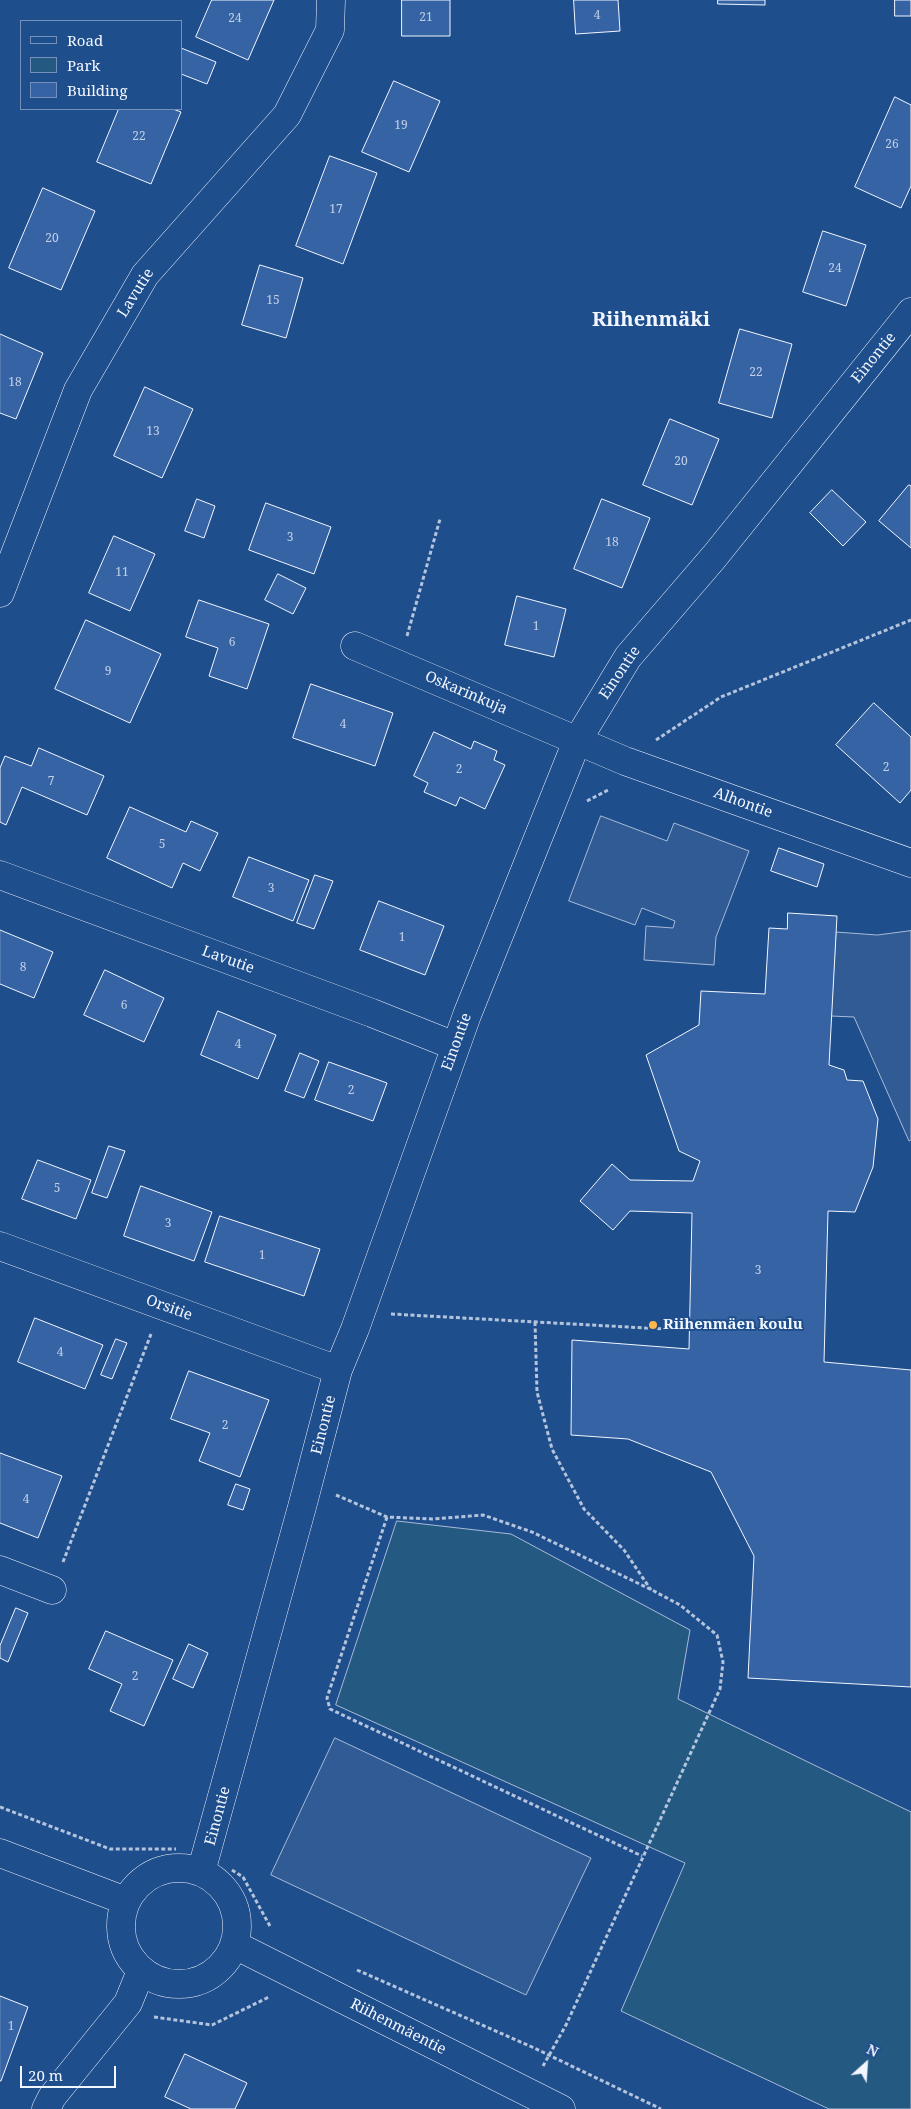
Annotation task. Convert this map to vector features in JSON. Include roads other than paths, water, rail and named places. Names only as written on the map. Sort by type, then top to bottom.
[{"type":"street","name":"Lavutie","points":[[0,593],[78,390],[144,275],[288,115],[330,30],[331,0]]},
{"type":"street","name":"Einontie","points":[[204,1864],[338,1370],[355,1330],[455,1046],[577,741],[628,657],[714,557],[911,312]]},
{"type":"street","name":"Oskarinkuja","points":[[355,646],[577,741]]},
{"type":"street","name":"Alhontie","points":[[577,741],[625,761],[911,863]]},
{"type":"street","name":"Lavutie","points":[[0,875],[372,1013],[455,1046]]},
{"type":"street","name":"Orsitie","points":[[0,1246],[338,1370]]},
{"type":"street","points":[[0,1570],[52,1590]]},
{"type":"street","points":[[0,1853],[126,1901]]},
{"type":"street","points":[[204,1864],[225,1889],[232,1902],[237,1916],[238,1930],[235,1945],[226,1962],[212,1975],[195,1983],[176,1985],[157,1981],[141,1971],[129,1956],[122,1939],[120,1920],[126,1901],[136,1886],[158,1872],[204,1864]]},
{"type":"street","name":"Riihenmäentie","points":[[235,1945],[560,2109]]},
{"type":"street","points":[[46,2109],[52,2097],[128,2003],[141,1971]]},
{"type":"place","name":"Riihenmäen koulu","points":[[653,1325]]},
{"type":"district","name":"Riihenmäki","points":[[651,320]]}]
